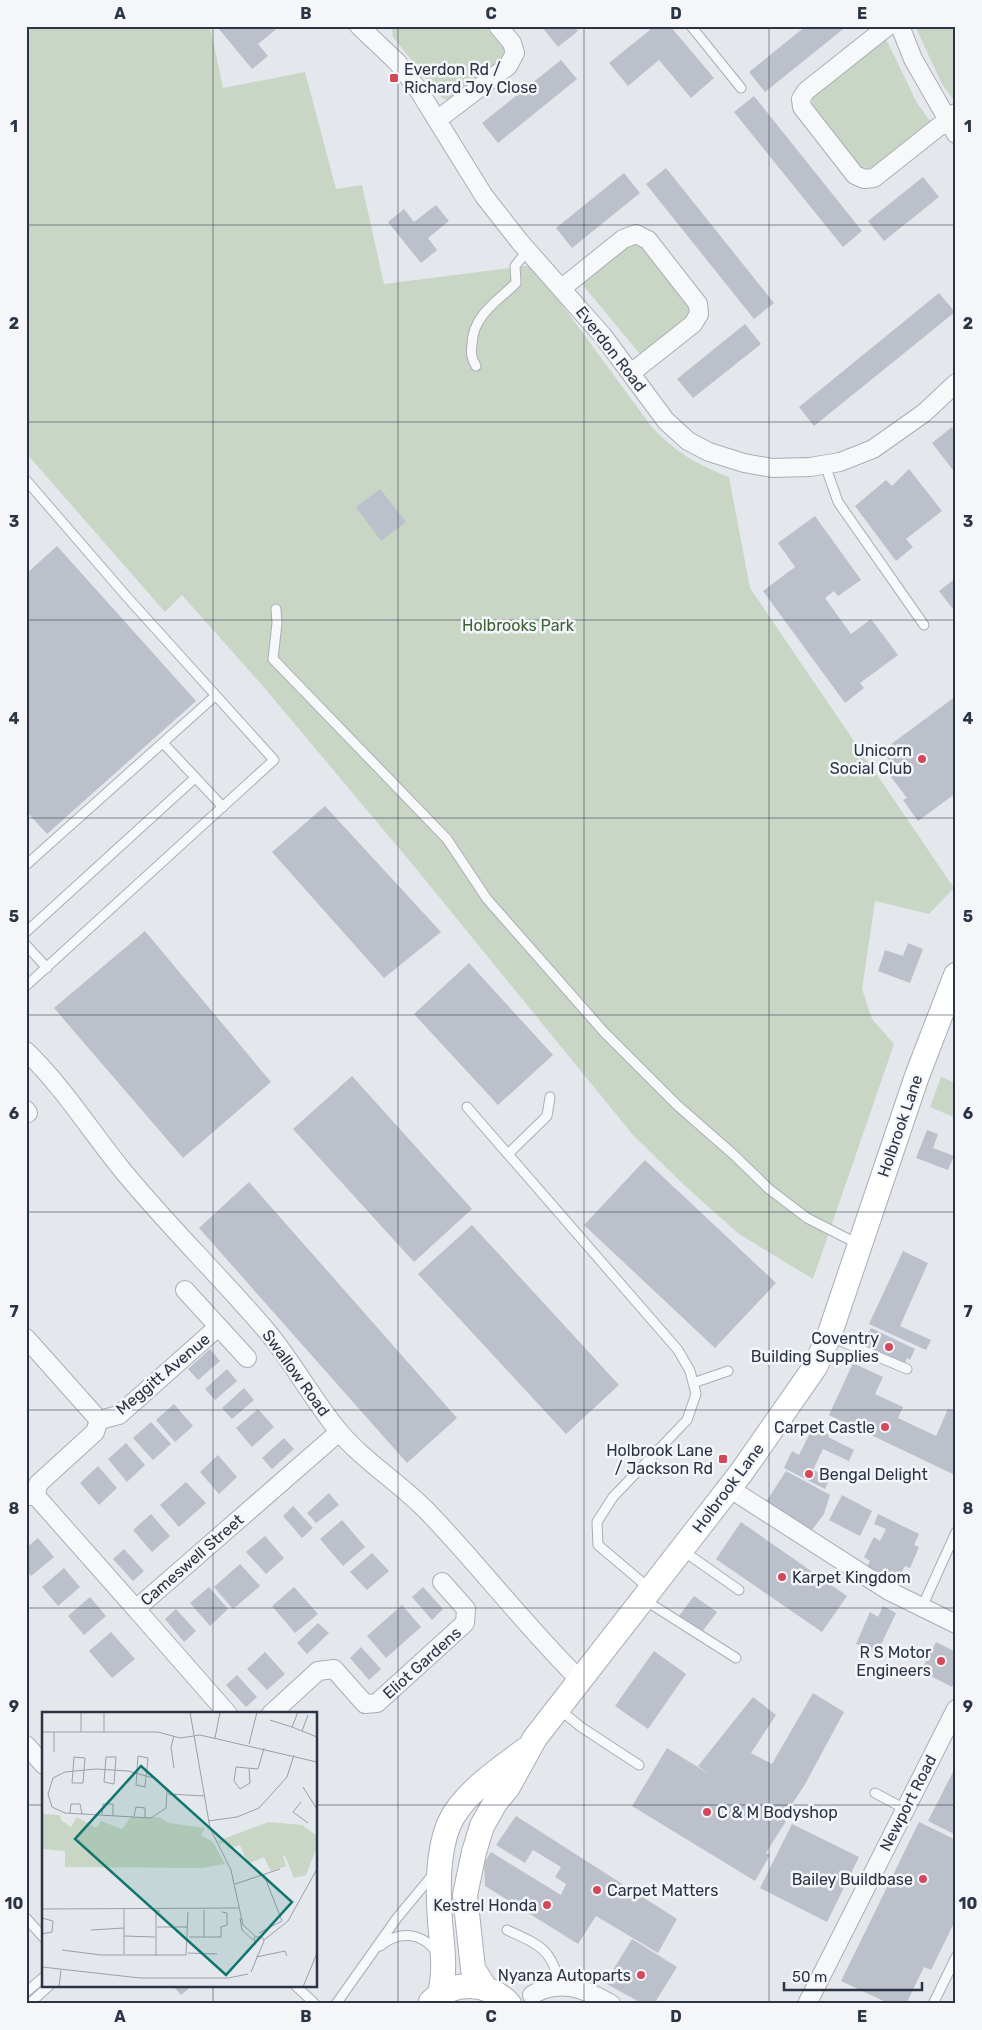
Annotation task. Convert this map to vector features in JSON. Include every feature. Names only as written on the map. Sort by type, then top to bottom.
[{"type":"street","points":[[437,120],[508,66],[514,53],[512,43],[498,26]]},
{"type":"street","points":[[888,26],[806,91],[801,98],[802,107],[855,175],[864,179],[874,178],[953,122],[913,59],[900,26]]},
{"type":"street","name":"Everdon Road","points":[[368,29],[419,91],[484,196],[603,336],[666,421],[688,442],[709,452],[744,463],[772,468],[825,465],[840,462],[872,449],[924,413],[954,389]]},
{"type":"street","points":[[562,288],[623,239],[636,234],[648,240],[698,304],[699,314],[693,324],[631,373]]},
{"type":"street","name":"Holbrook Lane","points":[[484,1988],[473,1969],[465,1896],[474,1852],[482,1826],[495,1803],[508,1787],[530,1747],[729,1488],[808,1378],[829,1336],[917,1076],[956,975]]},
{"type":"street","name":"Swallow Road","points":[[26,1051],[58,1085],[118,1164],[159,1213],[266,1330],[287,1357],[320,1409],[338,1432],[427,1511],[508,1603],[580,1680]]},
{"type":"street","name":"Meggitt Avenue","points":[[186,1290],[247,1358]]},
{"type":"street","name":"Meggitt Avenue","points":[[31,1496],[38,1484],[95,1432],[98,1420],[119,1415],[218,1327]]},
{"type":"street","points":[[26,1338],[98,1420]]},
{"type":"street","name":"Cameswell Street","points":[[31,1496],[136,1609],[338,1432]]},
{"type":"street","points":[[729,1488],[890,1591],[956,1624]]},
{"type":"street","name":"Eliot Gardens","points":[[273,1712],[318,1671],[334,1669],[366,1704],[377,1703],[466,1623],[466,1609],[442,1582]]},
{"type":"street","points":[[136,1609],[226,1712]]},
{"type":"street","name":"Newport Road","points":[[807,2004],[956,1709]]},
{"type":"street","name":"Holbrook Lane","points":[[435,1999],[443,1973],[440,1866],[442,1846],[450,1822],[460,1807],[492,1774],[530,1747]]},
{"type":"street","points":[[435,1999],[469,1984],[518,2001],[541,1989],[574,1986],[594,1993],[611,2004]]},
{"type":"lane","points":[[691,26],[741,88]]},
{"type":"lane","points":[[476,366],[471,357],[472,338],[476,324],[494,302],[516,283],[515,266],[528,250]]},
{"type":"lane","points":[[825,465],[838,502],[924,625]]},
{"type":"lane","points":[[26,480],[127,597],[274,760],[26,986]]},
{"type":"lane","points":[[276,609],[277,623],[273,659],[446,839],[487,899],[604,1032],[677,1105],[734,1155],[769,1189],[807,1218],[861,1245]]},
{"type":"lane","points":[[26,865],[216,696]]},
{"type":"lane","points":[[163,743],[223,807]]},
{"type":"lane","points":[[26,932],[195,778]]},
{"type":"lane","points":[[26,945],[47,968]]},
{"type":"lane","points":[[508,1154],[547,1116],[550,1097]]},
{"type":"lane","points":[[467,1107],[678,1350],[690,1370],[696,1394],[688,1420],[612,1498],[597,1522],[598,1545],[646,1594],[736,1658]]},
{"type":"lane","points":[[829,1336],[907,1369]]},
{"type":"lane","points":[[693,1383],[728,1371]]},
{"type":"lane","points":[[922,1607],[956,1532]]},
{"type":"lane","points":[[681,1550],[739,1590]]},
{"type":"lane","points":[[558,1709],[639,1766]]},
{"type":"lane","points":[[875,1793],[905,1809]]},
{"type":"lane","points":[[336,2004],[396,1918],[440,1866]]},
{"type":"lane","points":[[26,1918],[42,1936]]},
{"type":"lane","points":[[507,1930],[540,1946],[550,1956],[556,1968],[560,1986]]},
{"type":"lane","points":[[374,1951],[393,1938],[402,1935],[415,1936],[434,1948],[443,1964]]},
{"type":"lane","points":[[933,2004],[956,1957]]},
{"type":"lane","points":[[26,1992],[42,1979]]},
{"type":"lane","points":[[29,2004],[47,1988]]},
{"type":"lane","points":[[298,1988],[315,2004]]},
{"type":"green space","name":"Holbrooks Park","points":[[26,26],[210,26],[223,88],[305,72],[336,189],[362,185],[384,284],[533,265],[659,435],[687,456],[729,477],[750,588],[954,888],[929,914],[875,901],[862,989],[872,1019],[894,1044],[813,1279],[739,1234],[683,1184],[633,1135],[413,865],[262,685],[182,595],[165,612],[26,453]]},
{"type":"green space","points":[[395,26],[485,26],[505,50],[504,57],[449,100],[442,98],[393,37],[392,28]]},
{"type":"green space","points":[[915,26],[956,26],[955,102],[942,84]]},
{"type":"green space","points":[[886,39],[917,103],[930,121],[869,170],[861,168],[812,104],[813,97]]},
{"type":"green space","points":[[631,244],[640,245],[690,309],[689,316],[640,354],[582,284]]},
{"type":"green space","points":[[941,1077],[956,1083],[956,1118],[930,1107]]},
{"type":"building","points":[[222,26],[243,26],[245,28],[248,26],[280,26],[258,44],[268,56],[252,69],[219,29]]},
{"type":"building","points":[[541,26],[574,26],[578,31],[558,47]]},
{"type":"building","points":[[647,26],[670,26],[714,78],[691,98],[659,60],[628,86],[609,63],[650,30]]},
{"type":"building","points":[[806,26],[847,26],[765,92],[749,72]]},
{"type":"building","points":[[561,60],[577,79],[498,143],[482,123]]},
{"type":"building","points":[[754,96],[862,231],[843,247],[734,112]]},
{"type":"building","points":[[666,168],[774,303],[754,319],[646,184]]},
{"type":"building","points":[[624,173],[640,193],[572,248],[556,228]]},
{"type":"building","points":[[923,177],[939,197],[884,241],[868,221]]},
{"type":"building","points":[[436,205],[449,221],[428,238],[437,250],[421,263],[388,222],[404,209],[414,222]]},
{"type":"building","points":[[939,293],[955,312],[814,426],[799,407]]},
{"type":"building","points":[[745,324],[761,344],[693,398],[677,379]]},
{"type":"building","points":[[952,427],[956,432],[956,474],[932,443]]},
{"type":"building","points":[[909,469],[942,511],[906,539],[913,547],[896,561],[855,506],[886,480],[892,486]]},
{"type":"building","points":[[380,489],[406,522],[381,541],[356,507]]},
{"type":"building","points":[[815,516],[861,580],[838,596],[834,591],[825,598],[851,634],[871,619],[898,655],[860,683],[864,688],[845,703],[763,591],[795,567],[778,543]]},
{"type":"building","points":[[57,546],[196,701],[47,834],[26,811],[26,574]]},
{"type":"building","points":[[956,578],[956,613],[939,591]]},
{"type":"building","name":"Unicorn Social Club","points":[[956,696],[956,793],[918,821],[903,800],[907,798],[888,773],[895,768],[882,751]]},
{"type":"building","points":[[325,806],[441,932],[384,978],[272,852]]},
{"type":"building","points":[[145,931],[271,1082],[183,1158],[54,1008]]},
{"type":"building","points":[[908,943],[923,949],[910,983],[878,971],[885,950],[903,956]]},
{"type":"building","points":[[469,963],[553,1055],[498,1105],[414,1014]]},
{"type":"building","points":[[352,1076],[472,1209],[414,1262],[293,1129]]},
{"type":"building","points":[[927,1130],[938,1134],[933,1148],[954,1156],[948,1170],[916,1158]]},
{"type":"building","points":[[645,1160],[776,1283],[715,1348],[584,1225]]},
{"type":"building","points":[[249,1182],[457,1418],[407,1463],[199,1228]]},
{"type":"building","points":[[472,1225],[619,1385],[566,1434],[418,1274]]},
{"type":"building","points":[[903,1251],[928,1263],[900,1326],[931,1340],[926,1350],[869,1324]]},
{"type":"building","name":"Coventry Building Supplies","points":[[871,1328],[915,1349],[910,1360],[907,1358],[904,1365],[863,1346]]},
{"type":"building","points":[[210,1349],[220,1361],[198,1380],[188,1369]]},
{"type":"building","name":"Carpet Castle","points":[[853,1363],[883,1377],[875,1394],[903,1407],[898,1418],[936,1436],[948,1409],[956,1412],[955,1475],[829,1415]]},
{"type":"building","points":[[227,1369],[237,1381],[215,1400],[205,1389]]},
{"type":"building","points":[[244,1388],[254,1400],[232,1419],[222,1408]]},
{"type":"building","points":[[174,1404],[193,1426],[175,1442],[156,1420]]},
{"type":"building","points":[[258,1409],[274,1427],[252,1447],[236,1428]]},
{"type":"building","points":[[151,1422],[171,1444],[153,1460],[133,1438]]},
{"type":"building","points":[[813,1427],[854,1450],[849,1461],[823,1449],[813,1470],[830,1478],[825,1489],[784,1468],[792,1451],[799,1455]]},
{"type":"building","points":[[284,1438],[294,1449],[272,1469],[262,1458]]},
{"type":"building","points":[[126,1443],[145,1465],[127,1482],[108,1459]]},
{"type":"building","points":[[218,1455],[237,1477],[219,1494],[200,1472]]},
{"type":"building","points":[[98,1466],[117,1488],[99,1505],[80,1483]]},
{"type":"building","points":[[786,1471],[830,1495],[824,1514],[809,1534],[764,1505]]},
{"type":"building","points":[[186,1482],[206,1503],[179,1527],[160,1505]]},
{"type":"building","points":[[329,1493],[339,1505],[316,1523],[307,1513]]},
{"type":"building","points":[[842,1495],[872,1511],[860,1536],[829,1520]]},
{"type":"building","points":[[293,1506],[313,1528],[302,1538],[283,1516]]},
{"type":"building","points":[[151,1514],[170,1536],[152,1552],[133,1530]]},
{"type":"building","points":[[878,1514],[919,1534],[914,1545],[919,1547],[910,1568],[905,1566],[895,1585],[866,1568],[870,1561],[864,1557],[874,1537],[880,1541],[886,1529],[874,1524]]},
{"type":"building","points":[[342,1520],[365,1547],[343,1566],[320,1539]]},
{"type":"building","name":"Karpet Kingdom","points":[[741,1522],[847,1596],[822,1632],[716,1559]]},
{"type":"building","points":[[265,1536],[284,1558],[266,1574],[246,1552]]},
{"type":"building","points":[[38,1538],[54,1557],[31,1576],[26,1570],[26,1548]]},
{"type":"building","points":[[124,1549],[144,1571],[133,1581],[113,1559]]},
{"type":"building","points":[[372,1553],[389,1571],[367,1590],[350,1572]]},
{"type":"building","points":[[240,1564],[260,1586],[233,1609],[214,1587]]},
{"type":"building","points":[[64,1568],[80,1587],[58,1606],[42,1587]]},
{"type":"building","points":[[209,1587],[228,1609],[210,1626],[190,1603]]},
{"type":"building","points":[[294,1587],[318,1614],[295,1633],[272,1606]]},
{"type":"building","points":[[423,1587],[443,1609],[432,1620],[412,1597]]},
{"type":"building","points":[[694,1596],[717,1612],[702,1632],[679,1616]]},
{"type":"building","points":[[90,1597],[106,1616],[84,1635],[68,1616]]},
{"type":"building","points":[[402,1605],[421,1627],[386,1658],[367,1636]]},
{"type":"building","points":[[883,1606],[896,1613],[877,1653],[856,1644],[870,1612],[878,1617]]},
{"type":"building","points":[[176,1609],[196,1631],[184,1642],[165,1619]]},
{"type":"building","points":[[318,1623],[329,1633],[307,1654],[297,1643]]},
{"type":"building","points":[[111,1632],[135,1659],[112,1678],[89,1651]]},
{"type":"building","name":"R S Motor Engineers","points":[[936,1642],[956,1652],[956,1679],[952,1687],[921,1671]]},
{"type":"building","points":[[361,1647],[381,1669],[369,1680],[350,1658]]},
{"type":"building","points":[[654,1651],[686,1674],[648,1729],[615,1706]]},
{"type":"building","points":[[265,1652],[285,1674],[267,1690],[247,1669]]},
{"type":"building","points":[[237,1675],[257,1697],[246,1707],[226,1685]]},
{"type":"building","points":[[813,1693],[844,1712],[804,1786],[782,1819],[786,1821],[766,1853],[770,1855],[755,1881],[632,1806],[667,1748],[709,1774],[698,1766],[753,1697],[776,1715],[751,1753],[772,1764]]},
{"type":"building","points":[[956,1766],[956,1835],[928,1821]]},
{"type":"building","name":"Carpet Matters","points":[[516,1816],[677,1919],[658,1953],[596,1916],[578,1944],[485,1886],[484,1863],[491,1852],[561,1895],[566,1884],[555,1877],[561,1867],[533,1850],[525,1863],[496,1845]]},
{"type":"building","name":"Bailey Buildbase","points":[[919,1822],[956,1840],[956,1919],[931,1970],[924,1967],[906,2004],[890,2004],[841,1981]]},
{"type":"building","points":[[792,1824],[859,1857],[827,1922],[760,1888]]},
{"type":"building","name":"Nyanza Autoparts","points":[[632,1939],[677,1967],[654,2004],[643,2004],[605,1983]]},
{"type":"building","points":[[175,1988],[190,1988],[181,1995]]},
{"type":"place","name":"Everdon Rd / Richard Joy Close","points":[[394,78]]},
{"type":"place","name":"Unicorn Social Club","points":[[922,759]]},
{"type":"place","name":"Coventry Building Supplies","points":[[889,1347]]},
{"type":"place","name":"Carpet Castle","points":[[885,1427]]},
{"type":"place","name":"Holbrook Lane / Jackson Rd","points":[[723,1459]]},
{"type":"place","name":"Bengal Delight","points":[[809,1474]]},
{"type":"place","name":"Karpet Kingdom","points":[[782,1577]]},
{"type":"place","name":"R S Motor Engineers","points":[[941,1661]]},
{"type":"place","name":"C & M Bodyshop","points":[[707,1812]]},
{"type":"place","name":"Bailey Buildbase","points":[[923,1879]]},
{"type":"place","name":"Carpet Matters","points":[[597,1890]]},
{"type":"place","name":"Kestrel Honda","points":[[547,1905]]},
{"type":"place","name":"Nyanza Autoparts","points":[[641,1975]]}]
